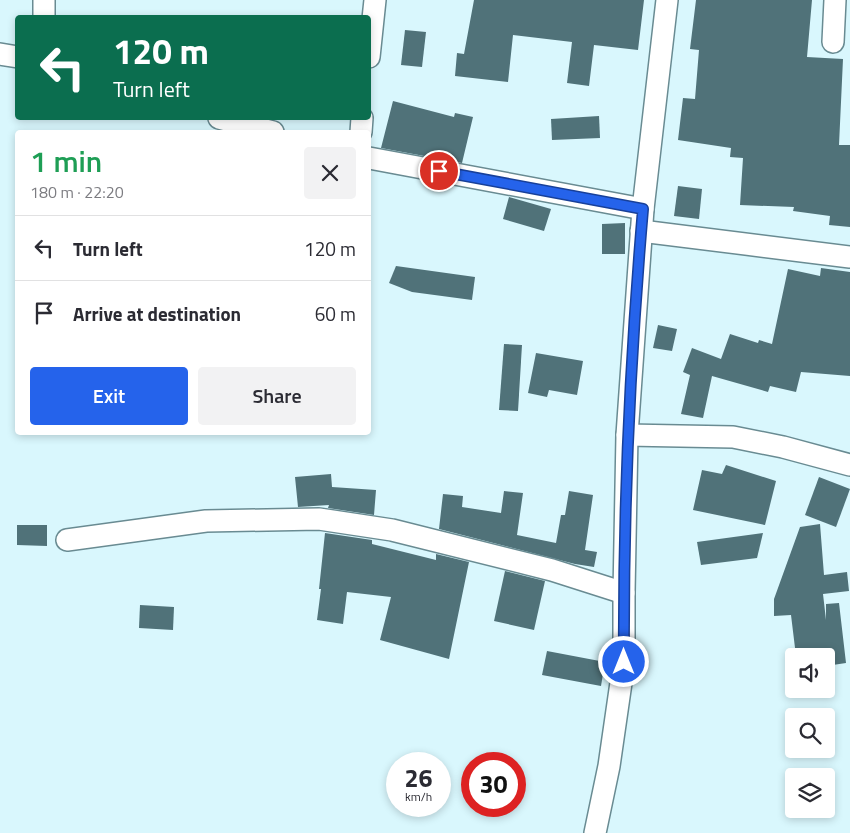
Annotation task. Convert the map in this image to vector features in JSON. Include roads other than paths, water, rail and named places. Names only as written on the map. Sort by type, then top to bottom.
[{"type":"street","points":[[44,0],[44,15]]},
{"type":"street","points":[[371,37],[375,0]]},
{"type":"street","points":[[595,833],[609,766],[624,662],[627,435],[643,209],[667,0]]},
{"type":"street","points":[[834,42],[836,0]]},
{"type":"street","points":[[0,54],[15,56]]},
{"type":"street","points":[[227,120],[264,130]]},
{"type":"street","points":[[371,158],[643,209]]},
{"type":"street","points":[[641,231],[850,257]]},
{"type":"street","points":[[627,435],[733,437],[783,447],[850,466]]},
{"type":"street","points":[[66,540],[206,521],[319,519],[392,530],[533,565],[624,593]]}]
